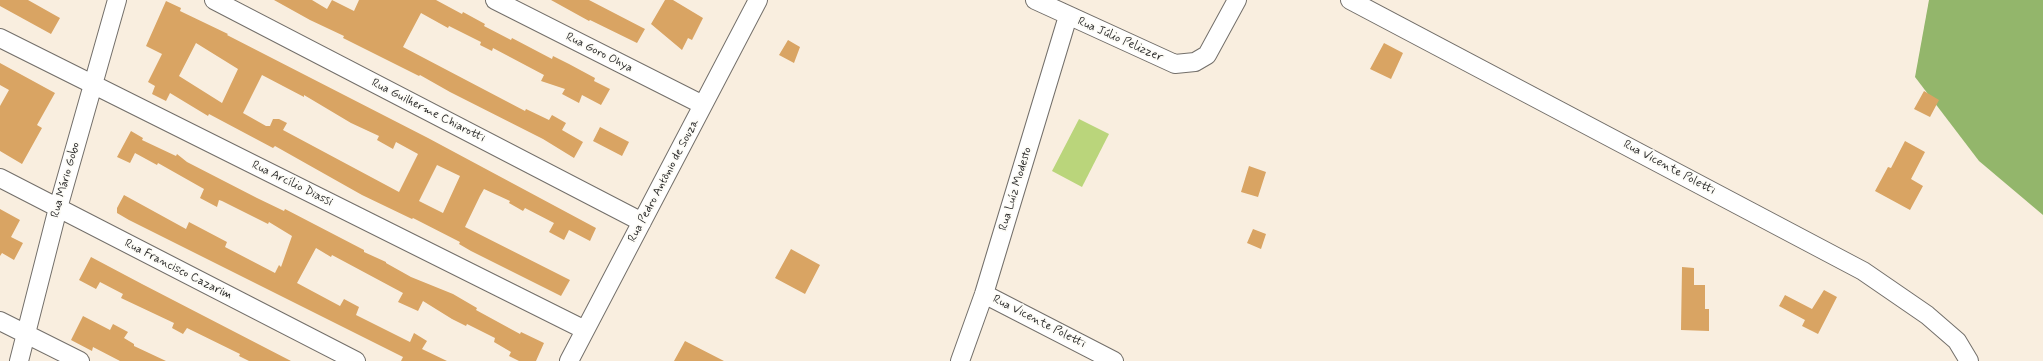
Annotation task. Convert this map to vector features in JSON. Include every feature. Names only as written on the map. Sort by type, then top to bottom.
[{"type":"street","name":"Rua Mário Gobo","points":[[19,361],[58,208],[117,0]]},
{"type":"street","name":"Rua Guilherme Chiarotti","points":[[214,0],[642,222]]},
{"type":"street","name":"Rua Goro Ohya","points":[[495,0],[703,105]]},
{"type":"street","name":"Rua Pedro Antônio de Souza","points":[[569,361],[758,0]]},
{"type":"street","name":"Rua Júlio Pelizzer","points":[[1034,0],[1175,64],[1195,62],[1207,54],[1237,0]]},
{"type":"street","name":"Rua Vicente Poletti","points":[[1350,0],[1863,271],[1927,315],[1956,341],[1968,361]]},
{"type":"street","name":"Rua Luíz Modesto","points":[[960,361],[984,294],[1068,16]]},
{"type":"street","name":"Rua Arcílio Diassi","points":[[0,38],[585,330]]},
{"type":"street","name":"Rua Francisco Cazarim","points":[[0,178],[356,361]]},
{"type":"street","name":"Rua Vicente Poletti","points":[[984,294],[1114,361]]},
{"type":"street","points":[[0,321],[80,361]]},
{"type":"green space","points":[[1929,0],[2043,0],[2043,215],[1979,161],[1915,77]]},
{"type":"green space","points":[[1079,119],[1109,134],[1082,187],[1052,171]]},
{"type":"building","points":[[0,0],[28,0],[60,18],[51,34],[0,6]]},
{"type":"building","points":[[274,0],[312,0],[327,9],[332,0],[354,11],[359,0],[436,0],[462,14],[463,12],[485,24],[484,26],[511,40],[512,38],[552,59],[553,56],[569,64],[595,78],[594,81],[610,89],[601,105],[582,95],[579,103],[562,94],[565,89],[541,81],[544,75],[493,48],[492,51],[480,45],[481,42],[449,26],[448,28],[421,13],[403,47],[525,111],[526,109],[549,120],[552,115],[566,123],[562,130],[583,142],[574,158],[543,139],[450,92],[420,75],[419,76],[343,38],[344,36],[310,20]]},
{"type":"building","points":[[551,0],[589,0],[645,29],[637,43],[590,20],[589,21]]},
{"type":"building","points":[[665,0],[673,0],[703,18],[692,40],[688,38],[682,50],[651,24]]},
{"type":"building","points":[[166,1],[181,8],[180,11],[228,34],[227,35],[428,138],[596,228],[590,241],[569,230],[564,240],[549,232],[554,223],[525,208],[523,211],[509,203],[510,201],[484,189],[480,196],[465,227],[570,280],[561,296],[471,251],[459,244],[460,242],[413,218],[412,219],[362,195],[275,146],[273,148],[209,114],[208,116],[170,93],[166,101],[152,94],[155,86],[148,82],[162,54],[146,46]],"holes":[[[196,43],[238,69],[222,103],[179,76]],[[262,75],[304,97],[304,95],[351,123],[379,136],[377,140],[393,149],[396,142],[418,154],[399,192],[283,130],[287,123],[279,119],[273,119],[270,126],[266,126],[243,113]],[[437,165],[460,176],[443,213],[419,201]]]},
{"type":"building","points":[[788,40],[800,47],[794,63],[779,55]]},
{"type":"building","points":[[1384,43],[1403,53],[1391,79],[1370,69]]},
{"type":"building","points":[[0,63],[55,93],[37,125],[42,128],[22,164],[0,151],[0,106],[9,90],[0,85]]},
{"type":"building","points":[[1924,91],[1939,100],[1930,117],[1914,109]]},
{"type":"building","points":[[600,127],[629,142],[622,156],[593,141]]},
{"type":"building","points":[[131,131],[143,138],[142,140],[176,156],[177,154],[187,162],[284,211],[285,209],[364,250],[364,252],[386,262],[411,277],[453,294],[477,308],[476,310],[520,334],[521,332],[544,343],[536,361],[519,361],[509,356],[511,352],[494,342],[495,338],[467,324],[466,326],[452,319],[423,301],[418,311],[398,302],[403,293],[316,248],[297,283],[340,306],[344,299],[359,307],[356,315],[410,342],[414,333],[427,341],[422,349],[447,361],[401,361],[403,357],[129,220],[117,213],[117,208],[124,195],[186,229],[189,222],[227,242],[225,247],[275,273],[279,265],[281,267],[292,236],[269,222],[268,224],[222,201],[219,200],[217,207],[200,198],[204,189],[158,163],[157,165],[135,153],[130,163],[117,157]]},
{"type":"building","points":[[1905,141],[1925,152],[1911,179],[1923,186],[1910,210],[1875,191],[1888,167],[1891,168]]},
{"type":"building","points":[[1249,166],[1266,172],[1258,197],[1241,192]]},
{"type":"building","points":[[0,209],[20,220],[11,237],[23,243],[14,260],[2,253],[0,256]]},
{"type":"building","points":[[1253,229],[1266,234],[1261,249],[1247,243]]},
{"type":"building","points":[[791,249],[820,265],[805,294],[775,278]]},
{"type":"building","points":[[91,257],[291,361],[249,361],[239,356],[240,354],[187,328],[183,334],[172,328],[174,323],[121,298],[123,294],[100,282],[96,289],[79,280]]},
{"type":"building","points":[[1682,267],[1694,268],[1694,285],[1705,285],[1705,309],[1709,309],[1709,331],[1681,330]]},
{"type":"building","points":[[1824,290],[1837,297],[1818,334],[1802,326],[1805,320],[1779,306],[1785,295],[1812,309]]},
{"type":"building","points":[[83,316],[110,330],[113,324],[128,332],[124,338],[134,344],[134,346],[166,361],[120,361],[93,347],[92,351],[71,340]]},
{"type":"building","points":[[685,341],[724,361],[674,361]]}]
